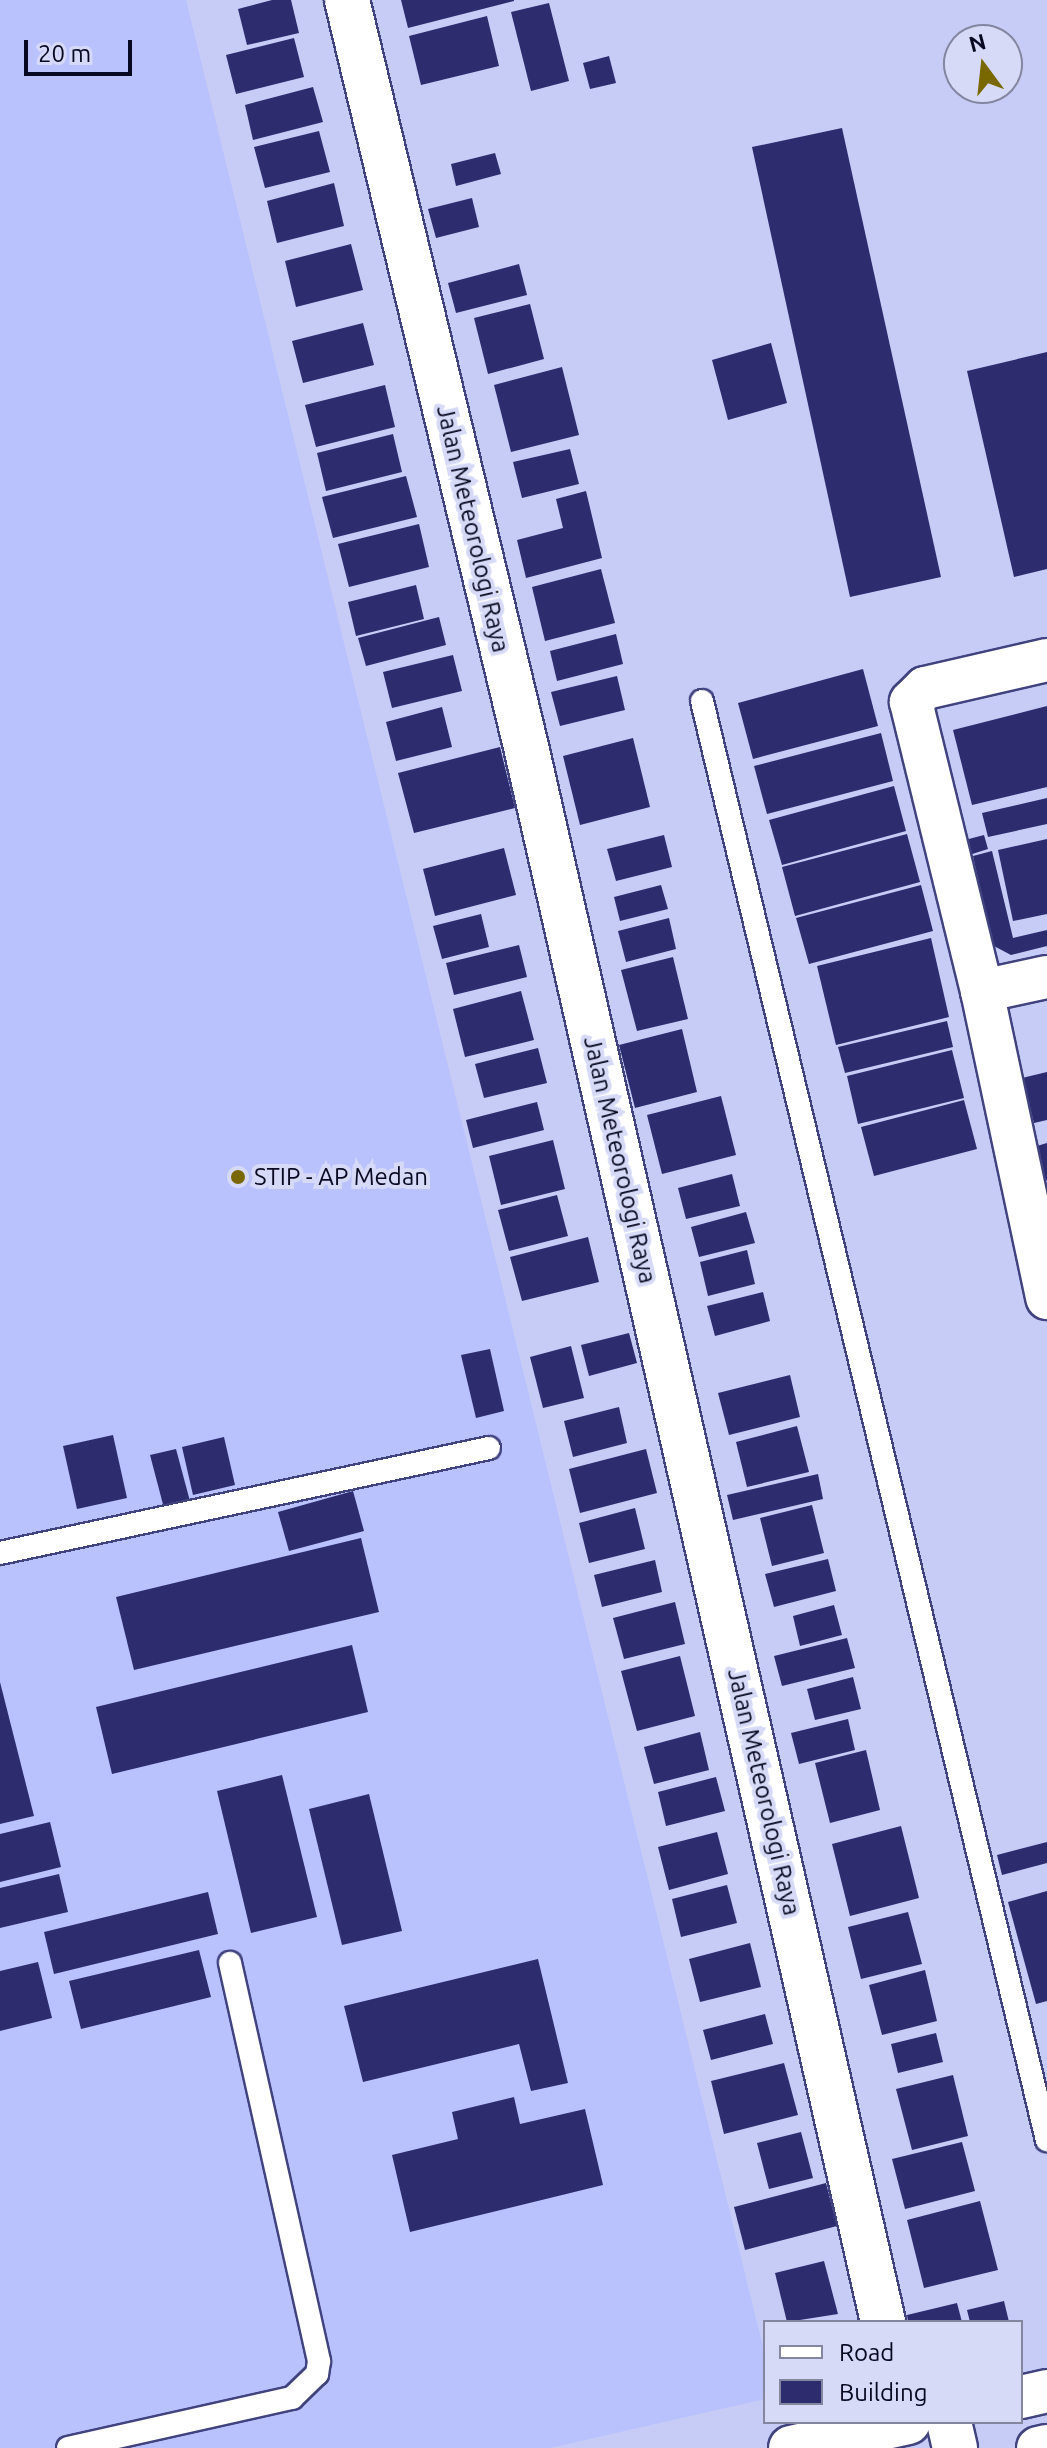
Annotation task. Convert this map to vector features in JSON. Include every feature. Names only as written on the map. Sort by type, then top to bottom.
[{"type":"street","name":"Jalan Meteorologi Raya","points":[[347,0],[527,751],[883,2320]]},
{"type":"street","points":[[1047,660],[925,688],[911,702],[982,991],[1047,1298]]},
{"type":"street","points":[[982,991],[1047,977]]},
{"type":"street","points":[[1023,2397],[1047,2391]]},
{"type":"street","points":[[949,2424],[955,2448]]},
{"type":"street","points":[[791,2448],[880,2431]]},
{"type":"street","points":[[1038,2448],[1047,2446]]},
{"type":"lane","points":[[702,701],[1047,2140]]},
{"type":"lane","points":[[0,1553],[489,1448]]},
{"type":"lane","points":[[68,2448],[292,2398],[317,2374],[319,2361],[230,1963]]},
{"type":"shaded area","name":"STIP - AP Medan","points":[[0,0],[186,0],[763,2347],[763,2399],[550,2448],[0,2448]]},
{"type":"building","points":[[272,0],[291,0],[299,33],[247,45],[238,9]]},
{"type":"building","points":[[401,0],[514,0],[514,1],[408,28]]},
{"type":"building","points":[[549,3],[569,81],[531,91],[511,12]]},
{"type":"building","points":[[487,16],[499,66],[421,85],[409,36]]},
{"type":"building","points":[[294,38],[304,77],[236,94],[226,55]]},
{"type":"building","points":[[609,56],[616,83],[590,89],[583,63]]},
{"type":"building","points":[[313,87],[323,122],[253,140],[245,105]]},
{"type":"building","points":[[842,128],[941,577],[850,597],[752,147]]},
{"type":"building","points":[[319,131],[330,172],[265,188],[254,147]]},
{"type":"building","points":[[495,153],[501,174],[456,186],[451,164]]},
{"type":"building","points":[[334,183],[344,226],[277,243],[267,201]]},
{"type":"building","points":[[472,198],[479,227],[436,238],[428,209]]},
{"type":"building","points":[[351,244],[363,290],[296,307],[285,261]]},
{"type":"building","points":[[519,264],[527,295],[456,313],[448,283]]},
{"type":"building","points":[[530,304],[544,359],[488,374],[474,318]]},
{"type":"building","points":[[363,323],[374,365],[303,383],[292,341]]},
{"type":"building","points":[[771,343],[787,403],[728,420],[712,360]]},
{"type":"building","points":[[1047,352],[1047,569],[1014,577],[967,371]]},
{"type":"building","points":[[562,367],[579,435],[511,452],[494,385]]},
{"type":"building","points":[[385,385],[395,427],[316,447],[305,405]]},
{"type":"building","points":[[393,434],[402,472],[326,491],[317,453]]},
{"type":"building","points":[[570,449],[579,484],[522,498],[513,462]]},
{"type":"building","points":[[406,476],[417,517],[333,538],[322,497]]},
{"type":"building","points":[[586,491],[602,558],[526,578],[517,540],[563,528],[556,499]]},
{"type":"building","points":[[419,524],[429,567],[349,587],[338,544]]},
{"type":"building","points":[[601,569],[615,623],[545,641],[532,587]]},
{"type":"building","points":[[416,585],[424,619],[356,636],[348,602]]},
{"type":"building","points":[[439,617],[446,645],[366,666],[358,638]]},
{"type":"building","points":[[616,634],[623,664],[557,681],[550,651]]},
{"type":"building","points":[[453,655],[462,691],[392,708],[383,672]]},
{"type":"building","points":[[863,669],[878,726],[753,759],[738,703]]},
{"type":"building","points":[[617,676],[625,710],[560,726],[551,692]]},
{"type":"building","points":[[1047,706],[1047,787],[972,805],[953,730]]},
{"type":"building","points":[[442,707],[452,747],[396,761],[386,722]]},
{"type":"building","points":[[881,733],[893,781],[767,814],[754,766]]},
{"type":"building","points":[[633,738],[650,807],[580,825],[563,756]]},
{"type":"building","points":[[500,747],[515,808],[414,833],[398,773]]},
{"type":"building","points":[[894,786],[906,831],[782,865],[769,820]]},
{"type":"building","points":[[1047,798],[1047,824],[988,837],[982,813]]},
{"type":"building","points":[[907,834],[920,882],[795,916],[782,867]]},
{"type":"building","points":[[664,835],[672,867],[616,881],[607,849]]},
{"type":"building","points":[[984,835],[988,849],[969,855],[965,840]]},
{"type":"building","points":[[1047,839],[1047,914],[1013,921],[998,850]]},
{"type":"building","points":[[504,848],[516,895],[435,916],[423,869]]},
{"type":"building","points":[[992,851],[1013,938],[1047,930],[1047,946],[1011,955],[992,945],[973,856]]},
{"type":"building","points":[[661,885],[668,909],[620,921],[614,897]]},
{"type":"building","points":[[921,885],[933,931],[809,964],[796,918]]},
{"type":"building","points":[[481,914],[489,947],[442,959],[433,926]]},
{"type":"building","points":[[669,918],[676,949],[626,962],[618,931]]},
{"type":"building","points":[[931,938],[949,1017],[836,1045],[817,966]]},
{"type":"building","points":[[519,945],[527,977],[454,995],[446,963]]},
{"type":"building","points":[[673,957],[688,1019],[637,1031],[621,970]]},
{"type":"building","points":[[521,991],[534,1040],[465,1057],[453,1009]]},
{"type":"building","points":[[947,1021],[953,1047],[845,1073],[838,1047]]},
{"type":"building","points":[[682,1029],[697,1092],[635,1108],[619,1045]]},
{"type":"building","points":[[538,1048],[547,1083],[484,1098],[475,1064]]},
{"type":"building","points":[[952,1050],[964,1098],[858,1124],[847,1076]]},
{"type":"building","points":[[1047,1072],[1047,1120],[1034,1123],[1022,1078]]},
{"type":"building","points":[[721,1096],[736,1155],[662,1174],[647,1115]]},
{"type":"building","points":[[964,1100],[977,1149],[874,1176],[861,1127]]},
{"type":"building","points":[[537,1102],[544,1130],[473,1148],[466,1120]]},
{"type":"building","points":[[553,1140],[565,1189],[501,1205],[489,1156]]},
{"type":"building","points":[[1047,1143],[1047,1180],[1046,1181],[1037,1146]]},
{"type":"building","points":[[732,1174],[740,1206],[686,1219],[678,1188]]},
{"type":"building","points":[[557,1195],[568,1236],[509,1251],[498,1210]]},
{"type":"building","points":[[746,1212],[755,1243],[699,1257],[691,1227]]},
{"type":"building","points":[[588,1237],[599,1282],[522,1301],[510,1257]]},
{"type":"building","points":[[747,1250],[755,1284],[708,1296],[700,1262]]},
{"type":"building","points":[[763,1292],[770,1321],[715,1336],[707,1306]]},
{"type":"building","points":[[629,1333],[637,1363],[589,1376],[581,1345]]},
{"type":"building","points":[[571,1346],[584,1398],[543,1408],[530,1357]]},
{"type":"building","points":[[490,1349],[504,1411],[476,1418],[461,1355]]},
{"type":"building","points":[[790,1375],[800,1417],[729,1435],[718,1393]]},
{"type":"building","points":[[619,1407],[627,1443],[573,1457],[564,1421]]},
{"type":"building","points":[[797,1426],[809,1472],[747,1487],[736,1442]]},
{"type":"building","points":[[113,1435],[127,1498],[77,1509],[63,1446]]},
{"type":"building","points":[[224,1437],[235,1485],[193,1495],[182,1447]]},
{"type":"building","points":[[176,1449],[191,1505],[165,1512],[150,1455]]},
{"type":"building","points":[[646,1449],[657,1493],[580,1513],[569,1469]]},
{"type":"building","points":[[818,1474],[823,1499],[733,1520],[727,1495]]},
{"type":"building","points":[[353,1491],[364,1531],[289,1551],[278,1512]]},
{"type":"building","points":[[812,1505],[824,1553],[772,1566],[760,1518]]},
{"type":"building","points":[[635,1508],[645,1549],[589,1563],[579,1523]]},
{"type":"building","points":[[361,1538],[379,1612],[134,1670],[116,1597]]},
{"type":"building","points":[[828,1559],[836,1591],[774,1607],[765,1574]]},
{"type":"building","points":[[655,1560],[662,1592],[602,1607],[594,1575]]},
{"type":"building","points":[[675,1602],[685,1644],[624,1659],[613,1618]]},
{"type":"building","points":[[834,1605],[842,1635],[800,1646],[793,1616]]},
{"type":"building","points":[[847,1638],[855,1668],[782,1686],[774,1656]]},
{"type":"building","points":[[352,1645],[368,1712],[112,1774],[96,1707]]},
{"type":"building","points":[[680,1656],[695,1716],[637,1731],[621,1671]]},
{"type":"building","points":[[853,1677],[861,1709],[815,1720],[807,1689]]},
{"type":"building","points":[[0,1682],[34,1816],[0,1824]]},
{"type":"building","points":[[848,1719],[855,1750],[799,1764],[791,1733]]},
{"type":"building","points":[[700,1732],[709,1770],[654,1784],[644,1747]]},
{"type":"building","points":[[866,1750],[880,1810],[830,1823],[815,1763]]},
{"type":"building","points":[[282,1775],[317,1917],[251,1933],[217,1791]]},
{"type":"building","points":[[716,1777],[725,1811],[666,1826],[658,1792]]},
{"type":"building","points":[[369,1794],[402,1931],[342,1945],[309,1809]]},
{"type":"building","points":[[50,1822],[61,1867],[0,1882],[0,1834]]},
{"type":"building","points":[[901,1826],[919,1898],[850,1916],[832,1844]]},
{"type":"building","points":[[717,1832],[728,1874],[669,1890],[658,1847]]},
{"type":"building","points":[[1047,1842],[1047,1863],[1002,1875],[997,1855]]},
{"type":"building","points":[[59,1874],[68,1912],[0,1928],[0,1888]]},
{"type":"building","points":[[727,1885],[737,1923],[681,1937],[672,1899]]},
{"type":"building","points":[[1047,1891],[1047,2001],[1036,2004],[1008,1902]]},
{"type":"building","points":[[208,1892],[218,1934],[54,1974],[44,1932]]},
{"type":"building","points":[[908,1912],[922,1964],[861,1979],[848,1927]]},
{"type":"building","points":[[750,1943],[761,1987],[700,2002],[689,1959]]},
{"type":"building","points":[[199,1950],[211,1997],[81,2029],[69,1981]]},
{"type":"building","points":[[538,1959],[568,2083],[531,2091],[519,2044],[363,2082],[344,2006]]},
{"type":"building","points":[[38,1962],[52,2018],[0,2031],[0,1971]]},
{"type":"building","points":[[925,1970],[937,2021],[882,2035],[869,1985]]},
{"type":"building","points":[[765,2014],[773,2044],[711,2060],[703,2030]]},
{"type":"building","points":[[936,2033],[943,2062],[898,2073],[891,2044]]},
{"type":"building","points":[[784,2063],[798,2115],[724,2134],[711,2081]]},
{"type":"building","points":[[953,2075],[968,2136],[912,2150],[896,2089]]},
{"type":"building","points":[[514,2097],[520,2124],[585,2109],[603,2185],[410,2232],[392,2155],[458,2139],[452,2112]]},
{"type":"building","points":[[801,2132],[813,2178],[769,2189],[757,2143]]},
{"type":"building","points":[[962,2142],[975,2191],[905,2209],[892,2159]]},
{"type":"building","points":[[826,2183],[837,2226],[745,2250],[734,2207]]},
{"type":"building","points":[[980,2201],[998,2270],[924,2288],[907,2220]]},
{"type":"building","points":[[824,2261],[838,2314],[787,2320],[775,2273]]},
{"type":"building","points":[[1004,2301],[1009,2320],[970,2320],[967,2310]]},
{"type":"building","points":[[957,2303],[961,2320],[908,2320],[907,2315]]},
{"type":"place","name":"STIP - AP Medan","points":[[238,1177]]}]
